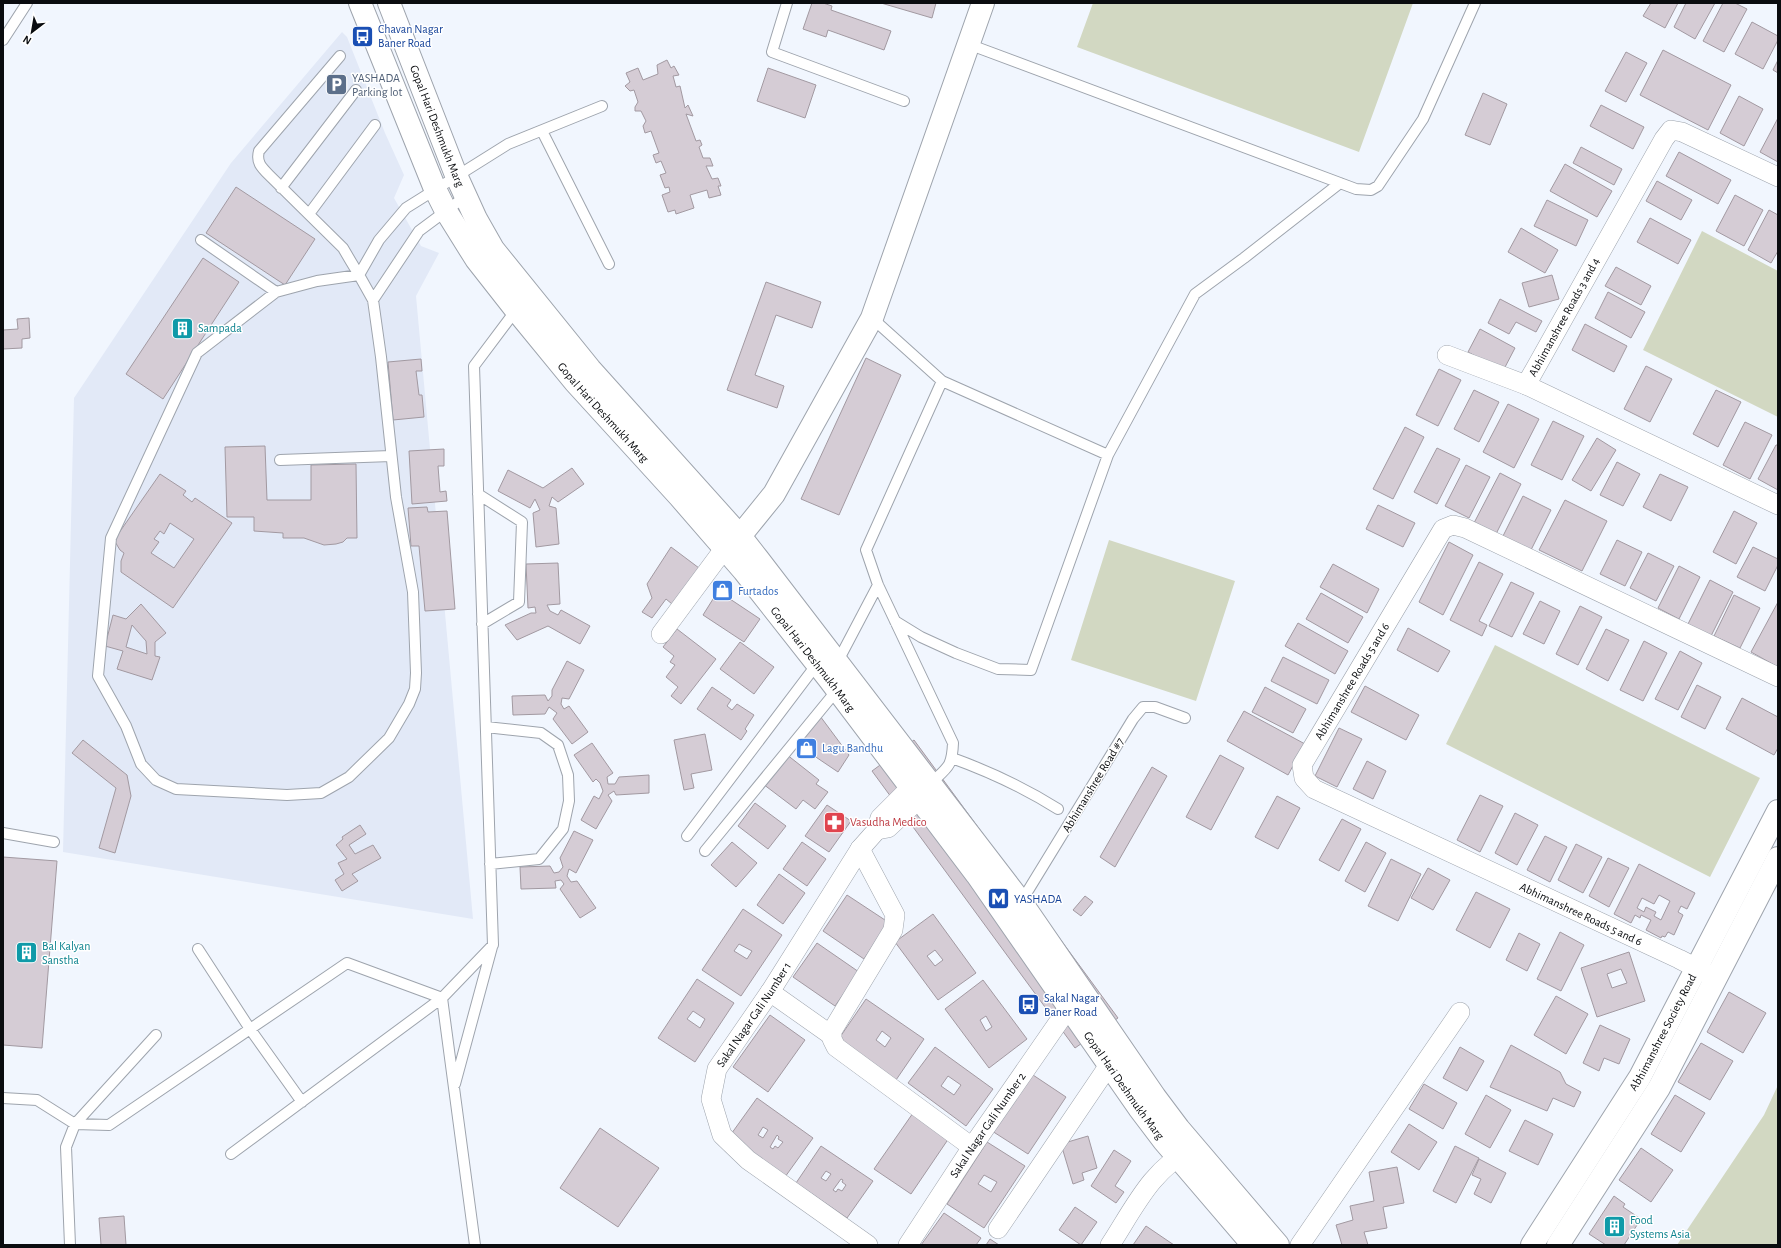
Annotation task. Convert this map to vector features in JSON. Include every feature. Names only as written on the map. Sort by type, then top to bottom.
[{"type":"main road","name":"Gopal Hari Deshmukh Marg","points":[[360,3],[435,189],[446,211],[476,259],[575,382],[679,496],[732,542]]},
{"type":"main road","name":"Gopal Hari Deshmukh Marg","points":[[389,3],[456,176],[493,249],[531,298],[732,542],[827,663],[920,790],[977,875],[1139,1108],[1187,1152],[1278,1245]]},
{"type":"main road","points":[[732,542],[774,494],[872,318],[983,3]]},
{"type":"main road","name":"Gopal Hari Deshmukh Marg","points":[[827,663],[837,690],[920,790],[1022,902],[1155,1097],[1187,1152],[1253,1245]]},
{"type":"main road","name":"Abhimanshree Society Road","points":[[1532,1245],[1640,1077],[1778,811]]},
{"type":"main road","name":"Abhimanshree Society Road","points":[[1558,1245],[1659,1088],[1778,858]]},
{"type":"street","name":"Abhimanshree Roads 3 and 4","points":[[1778,177],[1682,132],[1671,130],[1664,139],[1526,385],[1778,505]]},
{"type":"street","points":[[1447,355],[1526,385]]},
{"type":"street","name":"Abhimanshree Roads 5 and 6","points":[[1716,978],[1314,789],[1304,778],[1302,765],[1442,529],[1453,525],[1465,528],[1778,678]]},
{"type":"street","points":[[661,634],[732,542]]},
{"type":"street","name":"Sakal Nagar Gali Number 1","points":[[868,1245],[748,1160],[722,1135],[711,1099],[717,1070],[770,992],[860,849],[876,831],[888,828],[920,790]]},
{"type":"street","points":[[860,849],[895,914],[895,922],[893,930],[832,1031],[831,1035],[833,1043],[836,1047],[972,1146]]},
{"type":"street","points":[[770,992],[831,1035]]},
{"type":"street","name":"Sakal Nagar Gali Number 2","points":[[908,1245],[972,1146],[1069,1007]]},
{"type":"street","points":[[1300,1245],[1460,1012]]},
{"type":"street","points":[[998,1229],[1109,1065]]},
{"type":"street","points":[[1110,1245],[1155,1176],[1187,1152]]},
{"type":"lane","points":[[3,40],[27,3]]},
{"type":"lane","points":[[788,3],[772,52],[904,101]]},
{"type":"lane","points":[[968,44],[1356,189],[1372,190],[1378,186],[1423,119],[1475,3]]},
{"type":"lane","points":[[340,56],[259,151],[257,157],[259,165],[343,248],[359,275],[373,300],[382,357],[396,497],[413,592],[416,673],[415,689],[410,704],[389,738],[349,778],[321,793],[287,795],[176,789],[156,780],[141,764],[126,726],[98,676],[111,538],[197,353],[276,292],[317,280],[359,275]]},
{"type":"lane","points":[[281,188],[356,90]]},
{"type":"lane","points":[[359,275],[379,240],[406,208],[508,144],[602,106]]},
{"type":"lane","points":[[309,214],[375,125]]},
{"type":"lane","points":[[542,131],[608,264]]},
{"type":"lane","points":[[895,621],[949,650],[998,669],[1031,670],[1108,455],[1195,294],[1340,183]]},
{"type":"lane","points":[[373,300],[419,231],[466,196]]},
{"type":"lane","points":[[201,240],[276,292]]},
{"type":"lane","points":[[454,1089],[493,945],[474,366],[516,310]]},
{"type":"lane","points":[[872,318],[942,381],[1108,455]]},
{"type":"lane","points":[[920,790],[949,766],[952,758],[953,743],[878,585],[866,550],[942,381]]},
{"type":"lane","points":[[280,460],[392,456]]},
{"type":"lane","points":[[478,494],[522,522],[519,602],[482,624]]},
{"type":"lane","points":[[687,836],[827,663],[878,585]]},
{"type":"lane","points":[[706,851],[837,690]]},
{"type":"lane","name":"Abhimanshree Road #7","points":[[1022,902],[1133,719],[1143,707],[1155,707],[1185,718]]},
{"type":"lane","points":[[486,727],[541,733],[558,745],[568,775],[569,801],[563,829],[538,859],[490,864]]},
{"type":"lane","points":[[952,758],[1024,788],[1058,808]]},
{"type":"lane","points":[[3,833],[54,842]]},
{"type":"lane","points":[[231,1154],[442,998],[493,945]]},
{"type":"lane","points":[[198,949],[250,1029],[302,1102]]},
{"type":"lane","points":[[3,1098],[37,1100],[75,1124],[110,1125],[347,963],[442,998]]},
{"type":"lane","points":[[442,998],[475,1245]]},
{"type":"lane","points":[[70,1245],[66,1147],[75,1124],[156,1035]]},
{"type":"shaded area","points":[[342,32],[347,37],[385,133],[404,175],[394,198],[421,246],[439,253],[416,296],[473,919],[63,852],[74,398],[231,163]]},
{"type":"green space","points":[[1093,3],[1413,3],[1359,152],[1077,47]]},
{"type":"green space","points":[[1702,231],[1778,271],[1778,417],[1643,350]]},
{"type":"green space","points":[[1109,540],[1235,581],[1196,701],[1071,660]]},
{"type":"green space","points":[[1495,645],[1760,778],[1710,877],[1446,744]]},
{"type":"green space","points":[[1778,1085],[1778,1245],[1677,1245],[1764,1115]]},
{"type":"building","points":[[812,3],[823,3],[832,6],[831,10],[891,31],[884,50],[828,30],[826,37],[803,29]]},
{"type":"building","points":[[881,3],[936,3],[932,18]]},
{"type":"building","points":[[1651,3],[1678,3],[1665,28],[1643,16]]},
{"type":"building","points":[[1686,3],[1715,3],[1695,39],[1674,27]]},
{"type":"building","points":[[1723,3],[1735,3],[1747,9],[1724,52],[1703,41]]},
{"type":"building","points":[[1752,22],[1778,36],[1778,40],[1763,69],[1735,54]]},
{"type":"building","points":[[1663,50],[1731,85],[1708,130],[1640,95]]},
{"type":"building","points":[[1626,52],[1647,63],[1626,102],[1605,91]]},
{"type":"building","points":[[667,60],[671,68],[674,66],[679,75],[673,76],[676,87],[680,86],[685,108],[688,105],[693,116],[686,114],[696,141],[700,140],[702,145],[699,147],[703,158],[710,158],[713,166],[706,166],[712,179],[718,178],[721,186],[718,186],[721,195],[709,198],[707,190],[690,195],[694,208],[676,214],[675,210],[668,212],[662,195],[670,192],[669,187],[665,188],[660,175],[666,173],[661,161],[656,163],[653,155],[659,153],[651,131],[645,133],[643,126],[646,121],[641,111],[635,111],[635,107],[638,102],[634,90],[630,91],[625,86],[630,82],[626,73],[638,68],[643,80],[658,74],[657,65]]},
{"type":"building","points":[[1778,60],[1778,73],[1773,70]]},
{"type":"building","points":[[768,68],[816,85],[805,118],[757,101]]},
{"type":"building","points":[[1483,93],[1507,104],[1490,145],[1465,135]]},
{"type":"building","points":[[1739,96],[1763,109],[1744,146],[1720,133]]},
{"type":"building","points":[[1601,105],[1644,127],[1633,149],[1590,126]]},
{"type":"building","points":[[1778,118],[1778,162],[1760,152]]},
{"type":"building","points":[[1581,147],[1622,169],[1614,185],[1573,163]]},
{"type":"building","points":[[1679,152],[1731,180],[1718,204],[1666,176]]},
{"type":"building","points":[[1565,164],[1612,191],[1597,217],[1550,191]]},
{"type":"building","points":[[1657,181],[1692,200],[1681,220],[1646,201]]},
{"type":"building","points":[[236,187],[315,239],[285,285],[206,233]]},
{"type":"building","points":[[1735,195],[1763,210],[1744,246],[1716,231]]},
{"type":"building","points":[[1547,200],[1588,220],[1576,246],[1534,226]]},
{"type":"building","points":[[1769,210],[1778,215],[1778,251],[1771,263],[1748,250]]},
{"type":"building","points":[[1650,218],[1691,240],[1678,264],[1637,242]]},
{"type":"building","points":[[1521,228],[1558,250],[1545,273],[1508,252]]},
{"type":"building","name":"Sampada","points":[[203,258],[239,282],[163,399],[126,374]]},
{"type":"building","points":[[1616,267],[1651,286],[1641,305],[1605,286]]},
{"type":"building","points":[[1552,275],[1559,299],[1529,307],[1522,283]]},
{"type":"building","points":[[766,282],[821,302],[812,328],[776,315],[755,375],[784,386],[777,408],[727,390]]},
{"type":"building","points":[[1608,292],[1645,312],[1631,338],[1595,318]]},
{"type":"building","points":[[1500,299],[1542,321],[1536,332],[1516,322],[1509,334],[1488,323]]},
{"type":"building","points":[[29,318],[30,338],[22,339],[22,348],[3,349],[3,330],[18,329],[17,319]]},
{"type":"building","points":[[1585,324],[1627,346],[1614,372],[1572,350]]},
{"type":"building","points":[[1480,329],[1515,348],[1503,371],[1468,352]]},
{"type":"building","points":[[866,358],[901,375],[839,515],[801,499]]},
{"type":"building","points":[[421,359],[422,371],[416,371],[419,395],[422,395],[424,417],[393,420],[388,362]]},
{"type":"building","points":[[1646,366],[1672,379],[1650,422],[1624,409]]},
{"type":"building","points":[[1439,369],[1461,380],[1438,426],[1416,415]]},
{"type":"building","points":[[1474,390],[1499,402],[1479,442],[1454,429]]},
{"type":"building","points":[[1716,390],[1741,402],[1718,447],[1693,434]]},
{"type":"building","points":[[1508,404],[1539,419],[1514,468],[1483,452]]},
{"type":"building","points":[[1553,421],[1584,436],[1562,480],[1531,465]]},
{"type":"building","points":[[1745,422],[1772,435],[1750,479],[1723,465]]},
{"type":"building","points":[[1405,427],[1424,437],[1393,499],[1373,489]]},
{"type":"building","points":[[1597,438],[1616,450],[1591,491],[1572,480]]},
{"type":"building","points":[[1776,445],[1778,445],[1778,490],[1758,479]]},
{"type":"building","points":[[265,446],[267,500],[311,500],[311,465],[356,464],[357,538],[347,538],[343,542],[324,545],[304,538],[283,538],[283,533],[254,531],[254,517],[227,517],[225,447]]},
{"type":"building","points":[[1437,448],[1460,459],[1437,504],[1414,492]]},
{"type":"building","points":[[444,449],[444,466],[438,466],[440,492],[446,491],[447,501],[412,504],[409,451]]},
{"type":"building","points":[[1617,462],[1640,474],[1623,506],[1600,495]]},
{"type":"building","points":[[1466,465],[1490,477],[1469,518],[1445,506]]},
{"type":"building","points":[[572,468],[584,484],[558,502],[552,497],[549,506],[556,508],[559,544],[536,547],[533,513],[540,510],[535,499],[530,508],[498,491],[508,470],[543,488]]},
{"type":"building","points":[[1500,473],[1521,484],[1496,534],[1474,523]]},
{"type":"building","points":[[160,474],[186,491],[183,495],[192,502],[195,498],[232,523],[173,608],[121,572],[121,561],[124,553],[120,550],[114,540]],"holes":[[[170,523],[194,539],[174,568],[151,553],[159,542],[154,539],[160,531],[164,534]]]},
{"type":"building","points":[[1660,474],[1688,487],[1671,521],[1643,507]]},
{"type":"building","points":[[1523,496],[1551,510],[1531,550],[1503,536]]},
{"type":"building","points":[[1565,500],[1607,521],[1582,571],[1539,550]]},
{"type":"building","points":[[1378,505],[1415,523],[1403,547],[1366,529]]},
{"type":"building","points":[[427,507],[428,512],[447,511],[455,609],[425,611],[419,546],[411,546],[408,508]]},
{"type":"building","points":[[1734,511],[1757,523],[1736,564],[1713,552]]},
{"type":"building","points":[[1617,540],[1642,552],[1625,586],[1600,574]]},
{"type":"building","points":[[1449,542],[1473,555],[1443,615],[1419,602]]},
{"type":"building","points":[[671,547],[699,568],[672,604],[666,599],[652,618],[642,612],[652,598],[647,584]]},
{"type":"building","points":[[1753,547],[1778,559],[1778,565],[1765,591],[1737,577]]},
{"type":"building","points":[[1648,553],[1674,566],[1656,601],[1630,588]]},
{"type":"building","points":[[1479,562],[1503,574],[1479,621],[1487,625],[1482,636],[1450,620]]},
{"type":"building","points":[[558,563],[560,604],[547,605],[550,611],[558,615],[561,610],[590,626],[580,644],[548,626],[517,640],[505,625],[531,613],[536,613],[535,607],[528,608],[526,564]]},
{"type":"building","points":[[1333,564],[1379,589],[1367,613],[1320,587]]},
{"type":"building","points":[[1679,566],[1700,577],[1679,619],[1658,608]]},
{"type":"building","points":[[1710,580],[1733,592],[1711,636],[1688,624]]},
{"type":"building","points":[[1511,582],[1534,593],[1512,637],[1489,626]]},
{"type":"building","points":[[718,591],[760,619],[744,642],[703,615]]},
{"type":"building","points":[[1321,593],[1363,617],[1348,643],[1306,619]]},
{"type":"building","points":[[1734,595],[1760,608],[1740,648],[1714,636]]},
{"type":"building","points":[[1540,601],[1560,611],[1544,644],[1523,634]]},
{"type":"building","points":[[1778,602],[1778,667],[1751,652]]},
{"type":"building","points":[[141,604],[166,633],[155,642],[155,656],[160,657],[152,680],[117,669],[123,651],[105,646],[113,615],[126,619]],"holes":[[[132,625],[146,641],[147,654],[126,647]]]},
{"type":"building","points":[[1580,606],[1602,617],[1578,665],[1556,654]]},
{"type":"building","points":[[1298,623],[1348,651],[1335,674],[1285,646]]},
{"type":"building","points":[[1408,628],[1450,651],[1438,672],[1397,650]]},
{"type":"building","points":[[677,629],[716,659],[681,704],[671,696],[678,687],[666,677],[675,665],[670,662],[674,656],[663,647]]},
{"type":"building","points":[[1606,629],[1629,640],[1608,681],[1586,669]]},
{"type":"building","points":[[1644,641],[1667,653],[1643,701],[1620,690]]},
{"type":"building","points":[[740,642],[774,667],[754,694],[720,669]]},
{"type":"building","points":[[1680,651],[1702,663],[1678,710],[1655,699]]},
{"type":"building","points":[[1283,657],[1329,680],[1317,704],[1271,681]]},
{"type":"building","points":[[567,661],[584,670],[569,699],[562,698],[561,704],[564,709],[569,706],[588,732],[572,744],[553,719],[557,713],[549,707],[545,714],[513,715],[512,696],[545,695],[548,701],[552,696],[552,690]]},
{"type":"building","points":[[1697,685],[1721,697],[1705,729],[1681,717]]},
{"type":"building","points":[[1365,686],[1419,715],[1406,740],[1351,712]]},
{"type":"building","points":[[712,687],[731,700],[727,706],[732,710],[737,704],[754,715],[745,729],[747,731],[741,740],[697,709]]},
{"type":"building","points":[[1265,687],[1306,709],[1293,733],[1252,712]]},
{"type":"building","points":[[1742,698],[1778,717],[1778,748],[1774,755],[1726,729]]},
{"type":"building","points":[[1244,711],[1305,744],[1288,775],[1227,741]]},
{"type":"building","points":[[820,716],[849,755],[838,772],[798,745]]},
{"type":"building","points":[[1339,728],[1362,739],[1337,787],[1315,776]]},
{"type":"building","points":[[705,734],[712,770],[691,774],[694,788],[684,790],[674,740]]},
{"type":"building","points":[[83,740],[127,775],[131,796],[115,853],[99,848],[116,788],[72,753]]},
{"type":"building","points":[[914,740],[1118,1018],[1075,1048],[872,771]]},
{"type":"building","points":[[592,743],[613,773],[607,777],[608,784],[615,784],[619,777],[649,775],[649,793],[616,795],[614,791],[608,795],[612,801],[596,829],[581,820],[594,796],[599,799],[603,791],[600,783],[596,779],[593,782],[574,755]]},
{"type":"building","points":[[786,754],[819,780],[816,784],[828,792],[815,809],[803,800],[796,809],[763,784]]},
{"type":"building","points":[[1220,755],[1244,768],[1211,830],[1186,817]]},
{"type":"building","points":[[1367,761],[1386,771],[1373,799],[1353,789]]},
{"type":"building","points":[[1152,767],[1167,776],[1115,867],[1100,857]]},
{"type":"building","points":[[1480,795],[1503,806],[1480,852],[1457,840]]},
{"type":"building","points":[[1277,796],[1300,808],[1278,849],[1255,837]]},
{"type":"building","points":[[755,803],[786,826],[768,849],[738,826]]},
{"type":"building","points":[[827,805],[851,821],[829,852],[805,836]]},
{"type":"building","points":[[1515,813],[1538,825],[1517,865],[1495,853]]},
{"type":"building","points":[[1342,819],[1361,829],[1339,871],[1319,860]]},
{"type":"building","points":[[360,825],[366,834],[349,845],[355,854],[373,845],[381,858],[352,874],[358,881],[342,891],[335,880],[344,874],[338,863],[347,859],[336,845],[343,839],[342,837]]},
{"type":"building","points":[[574,831],[593,840],[576,873],[569,869],[567,876],[571,882],[577,881],[596,908],[580,918],[560,889],[564,884],[561,880],[555,881],[556,888],[521,889],[520,867],[550,866],[554,873],[559,872],[563,867],[560,858]]},
{"type":"building","points":[[1545,836],[1567,847],[1550,882],[1527,870]]},
{"type":"building","points":[[732,842],[757,863],[736,887],[711,865]]},
{"type":"building","points":[[802,842],[826,859],[807,886],[783,869]]},
{"type":"building","points":[[1366,842],[1386,853],[1365,892],[1345,881]]},
{"type":"building","points":[[1576,844],[1602,857],[1583,893],[1558,880]]},
{"type":"building","name":"Bal Kalyan Sanstha","points":[[3,857],[57,861],[42,1048],[3,1045]]},
{"type":"building","points":[[1608,858],[1629,868],[1609,907],[1589,896]]},
{"type":"building","points":[[1391,859],[1421,874],[1398,921],[1368,906]]},
{"type":"building","points":[[1639,864],[1695,893],[1687,909],[1681,906],[1678,912],[1683,915],[1674,935],[1668,932],[1665,937],[1662,936],[1661,938],[1646,930],[1651,920],[1641,915],[1640,918],[1635,915],[1631,923],[1614,914]],"holes":[[[1659,895],[1670,901],[1661,920],[1654,916],[1656,912],[1646,907],[1644,912],[1637,908],[1642,898],[1654,904]]]},
{"type":"building","points":[[1428,868],[1450,880],[1433,910],[1411,898]]},
{"type":"building","points":[[779,874],[805,893],[783,924],[757,905]]},
{"type":"building","points":[[1476,892],[1510,909],[1490,948],[1456,930]]},
{"type":"building","points":[[847,895],[888,922],[864,959],[823,931]]},
{"type":"building","points":[[1085,896],[1093,902],[1081,916],[1073,910]]},
{"type":"building","points":[[743,909],[782,935],[741,996],[702,970]],"holes":[[[739,944],[752,951],[747,959],[734,951]]]},
{"type":"building","points":[[933,914],[976,973],[938,1000],[895,942]],"holes":[[[935,950],[943,960],[935,966],[927,956]]]},
{"type":"building","points":[[1560,932],[1584,945],[1561,991],[1537,979]]},
{"type":"building","points":[[1519,933],[1540,944],[1527,971],[1506,960]]},
{"type":"building","points":[[817,943],[859,972],[835,1006],[793,977]]},
{"type":"building","points":[[1629,952],[1645,1001],[1597,1017],[1581,968]],"holes":[[[1621,969],[1627,983],[1612,988],[1607,974]]]},
{"type":"building","points":[[697,979],[734,1003],[695,1062],[658,1038]],"holes":[[[693,1011],[705,1019],[700,1028],[687,1019]]]},
{"type":"building","points":[[983,980],[1027,1039],[989,1068],[945,1009]],"holes":[[[986,1016],[992,1027],[986,1031],[980,1020]]]},
{"type":"building","points":[[1729,992],[1766,1013],[1743,1053],[1707,1032]]},
{"type":"building","points":[[1556,996],[1588,1014],[1566,1054],[1534,1035]]},
{"type":"building","points":[[866,999],[924,1039],[896,1080],[838,1040]],"holes":[[[882,1031],[891,1038],[885,1047],[876,1040]]]},
{"type":"building","points":[[770,1015],[805,1040],[768,1092],[733,1067]]},
{"type":"building","points":[[1600,1025],[1630,1039],[1619,1064],[1604,1058],[1599,1071],[1583,1063]]},
{"type":"building","points":[[1701,1043],[1733,1061],[1710,1100],[1678,1082]]},
{"type":"building","points":[[1511,1045],[1560,1072],[1566,1084],[1581,1092],[1574,1107],[1553,1098],[1547,1111],[1490,1087]]},
{"type":"building","points":[[935,1047],[993,1089],[966,1126],[908,1083]],"holes":[[[948,1076],[961,1085],[954,1095],[941,1086]]]},
{"type":"building","points":[[1460,1047],[1484,1061],[1467,1091],[1443,1078]]},
{"type":"building","points":[[1030,1073],[1066,1097],[1028,1154],[992,1131]]},
{"type":"building","points":[[1424,1084],[1457,1103],[1443,1129],[1409,1109]]},
{"type":"building","points":[[1486,1095],[1511,1110],[1490,1148],[1465,1134]]},
{"type":"building","points":[[1675,1095],[1705,1113],[1681,1152],[1651,1134]]},
{"type":"building","points":[[757,1098],[813,1138],[785,1177],[729,1137]],"holes":[[[763,1127],[768,1130],[763,1138],[758,1135]],[[777,1135],[779,1137],[778,1139],[783,1142],[778,1148],[775,1146],[773,1149],[770,1147]]]},
{"type":"building","points":[[913,1113],[949,1138],[911,1194],[874,1169]]},
{"type":"building","points":[[1525,1120],[1553,1134],[1538,1165],[1509,1151]]},
{"type":"building","points":[[1409,1124],[1437,1142],[1419,1170],[1391,1152]]},
{"type":"building","points":[[600,1128],[659,1168],[618,1227],[560,1188]]},
{"type":"building","points":[[1088,1136],[1097,1168],[1082,1173],[1084,1180],[1073,1184],[1061,1144]]},
{"type":"building","points":[[987,1142],[1025,1166],[984,1228],[947,1204]],"holes":[[[984,1175],[997,1182],[991,1192],[978,1184]]]},
{"type":"building","points":[[821,1146],[873,1181],[847,1218],[796,1183]],"holes":[[[826,1171],[831,1174],[826,1181],[821,1178]],[[841,1179],[846,1185],[842,1191],[838,1189],[836,1192],[833,1190]]]},
{"type":"building","points":[[1455,1146],[1479,1158],[1456,1203],[1433,1191]]},
{"type":"building","points":[[1641,1148],[1673,1170],[1651,1202],[1619,1180]]},
{"type":"building","points":[[1114,1150],[1131,1161],[1115,1186],[1124,1192],[1116,1203],[1091,1186]]},
{"type":"building","points":[[1479,1159],[1506,1173],[1491,1203],[1474,1194],[1481,1179],[1472,1175]]},
{"type":"building","points":[[1397,1167],[1404,1203],[1383,1207],[1387,1228],[1364,1232],[1368,1245],[1342,1245],[1336,1225],[1353,1220],[1350,1206],[1374,1201],[1369,1172]]},
{"type":"building","name":"Food Systems Asia","points":[[1614,1196],[1625,1204],[1623,1207],[1641,1219],[1624,1245],[1606,1245],[1589,1234]]},
{"type":"building","points":[[1075,1207],[1097,1222],[1081,1245],[1059,1230]]},
{"type":"building","points":[[944,1213],[981,1238],[976,1245],[921,1245]]},
{"type":"building","points":[[124,1216],[126,1245],[101,1245],[99,1218]]},
{"type":"building","points":[[1146,1226],[1174,1245],[1133,1245]]},
{"type":"building","points":[[990,1239],[999,1245],[986,1245]]},
{"type":"place","name":"Chavan Nagar Baner Road","points":[[363,36]]},
{"type":"place","name":"YASHADA Parking lot","points":[[336,85]]},
{"type":"place","name":"Sampada","points":[[183,328]]},
{"type":"place","name":"Furtados","points":[[722,591]]},
{"type":"place","name":"Lagu Bandhu","points":[[806,748]]},
{"type":"place","name":"Vasudha Medico","points":[[834,822]]},
{"type":"place","name":"YASHADA","points":[[999,899]]},
{"type":"place","name":"Bal Kalyan Sanstha","points":[[26,953]]},
{"type":"place","name":"Sakal Nagar Baner Road","points":[[1028,1005]]},
{"type":"place","name":"Food Systems Asia","points":[[1615,1227]]}]
